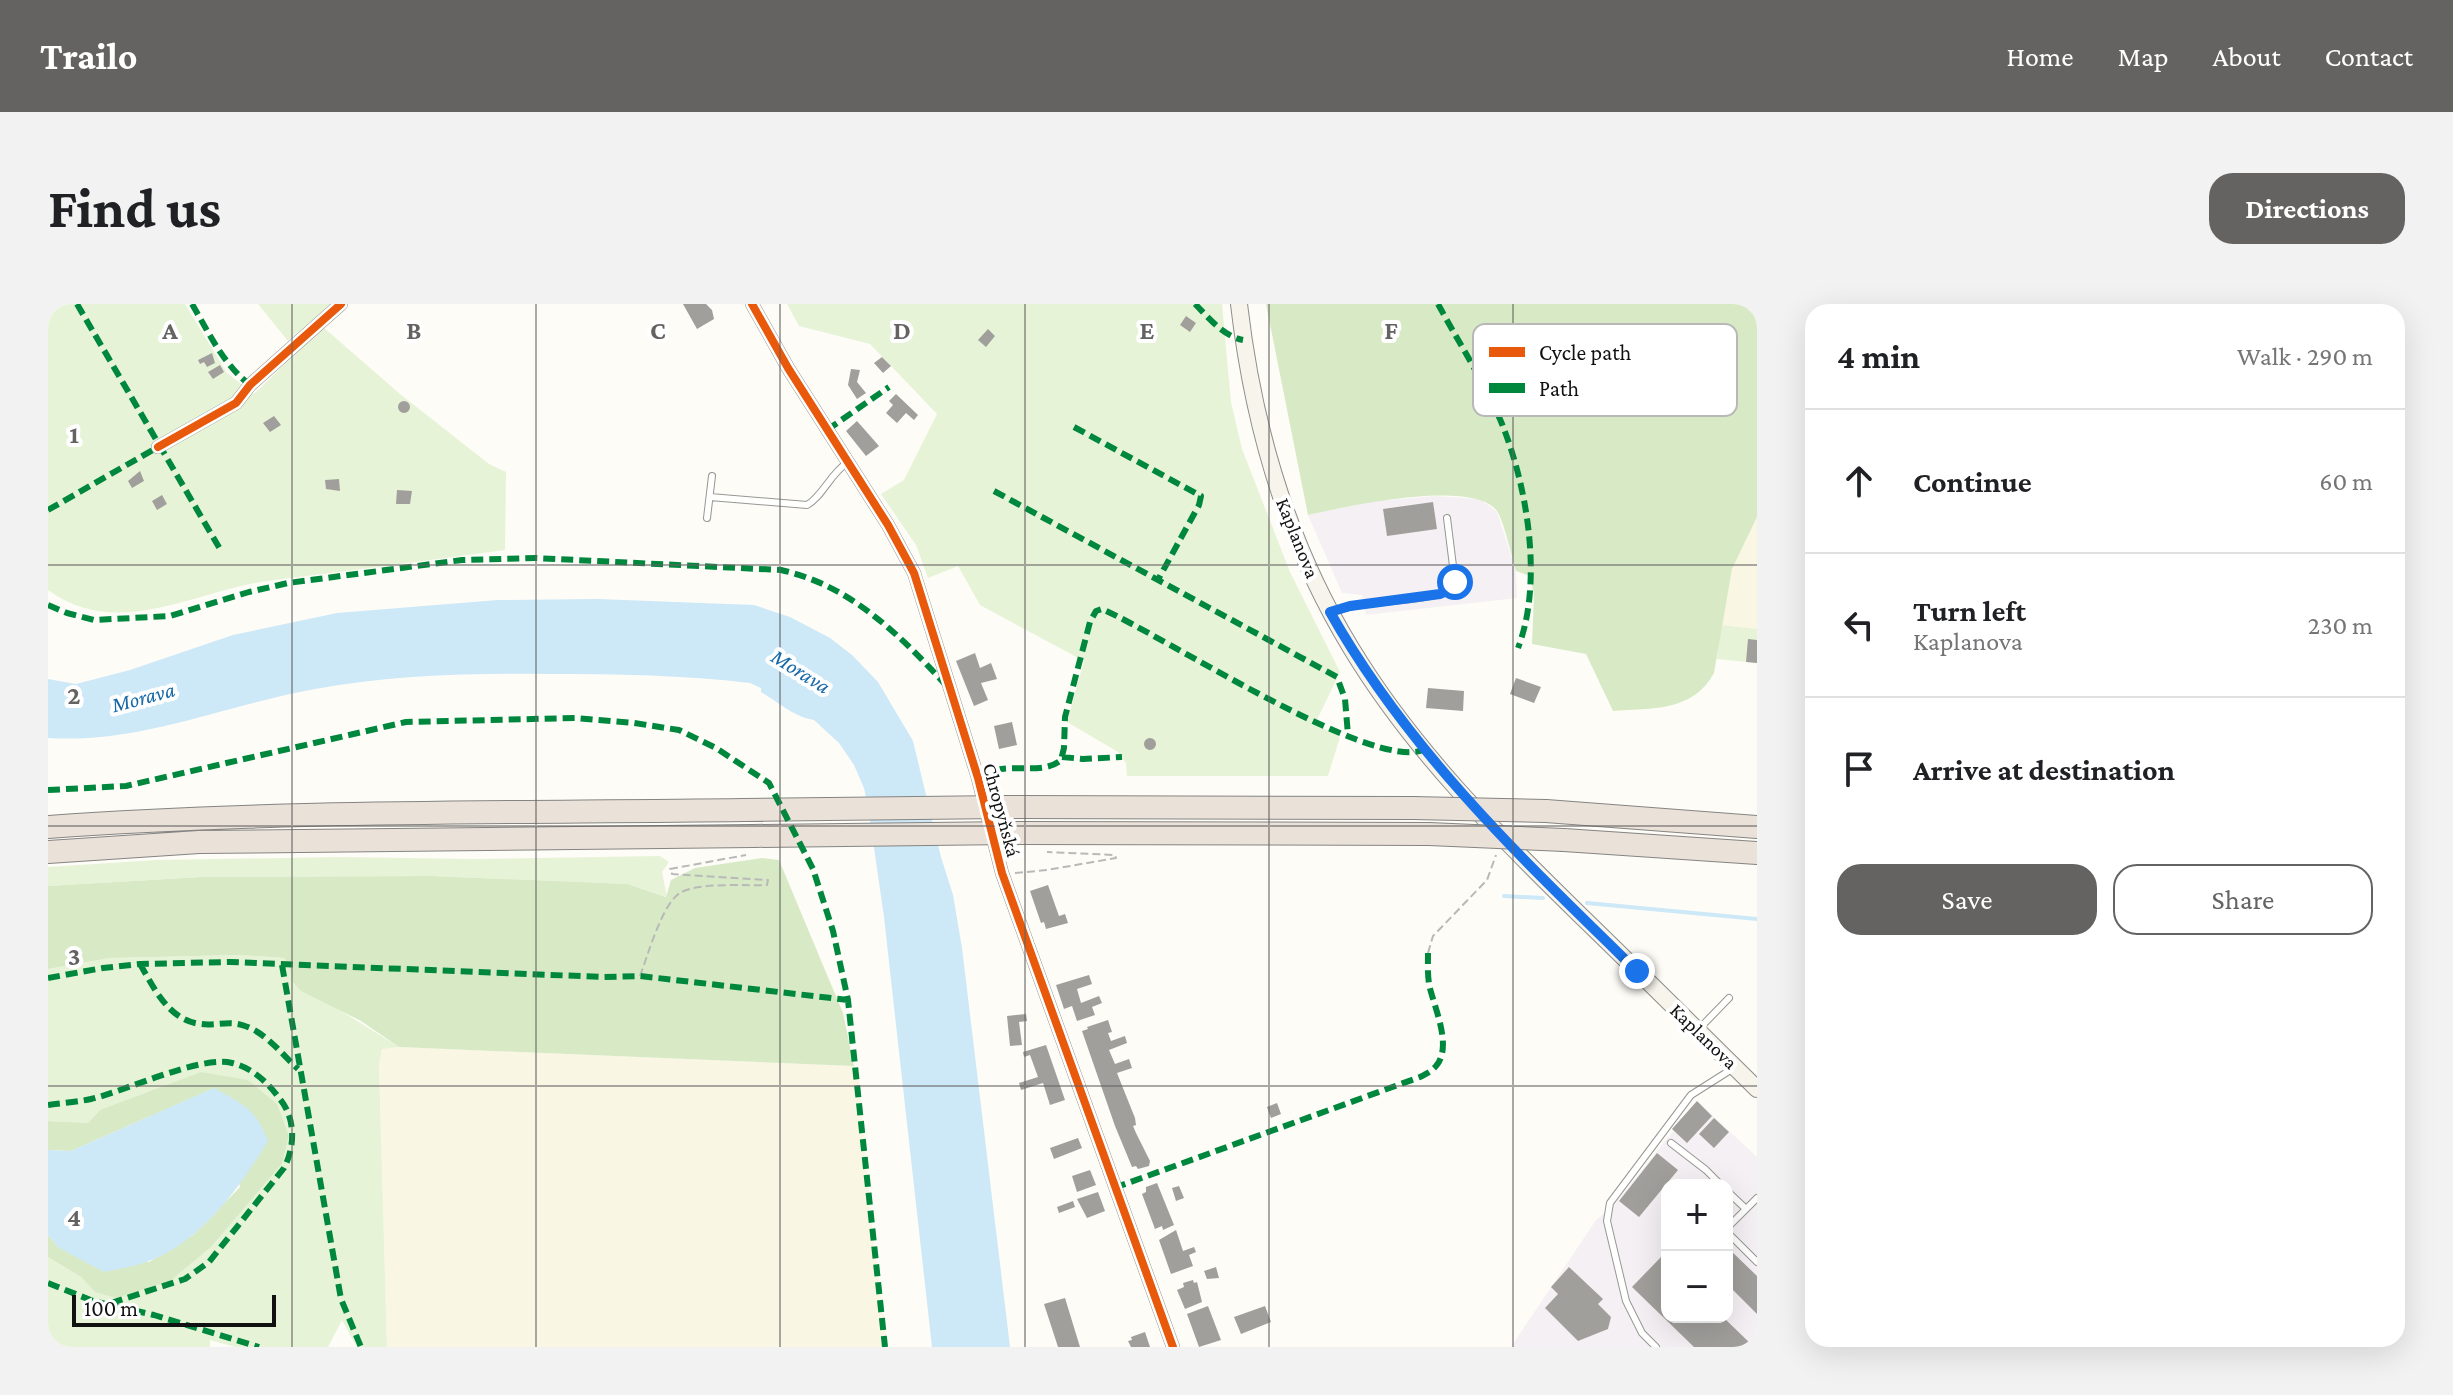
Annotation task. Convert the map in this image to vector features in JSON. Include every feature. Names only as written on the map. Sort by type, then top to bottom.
[{"type":"highway","points":[[48,827],[272,816],[1004,807],[1546,811],[1757,827]]},
{"type":"highway","points":[[48,852],[214,842],[753,845],[1012,833],[1429,834],[1757,853]]},
{"type":"main road","name":"Kaplanova","points":[[1239,304],[1248,370],[1269,458],[1287,515],[1330,612],[1368,676],[1437,767],[1504,841],[1757,1089]]},
{"type":"street","points":[[158,447],[236,403],[250,385],[341,304]]},
{"type":"street","name":"Chropyňská","points":[[752,304],[914,573],[978,778],[1002,873],[1173,1347]]},
{"type":"lane","points":[[710,497],[807,505],[816,499],[832,475],[848,462]]},
{"type":"lane","points":[[707,518],[712,476]]},
{"type":"lane","points":[[1330,612],[1350,606],[1440,594],[1453,588],[1455,582],[1447,518]]},
{"type":"lane","points":[[1698,1030],[1729,998]]},
{"type":"lane","points":[[1656,1347],[1642,1333],[1626,1301],[1607,1221],[1610,1203],[1691,1095],[1735,1067]]},
{"type":"lane","points":[[1671,1143],[1714,1179]]},
{"type":"lane","points":[[1733,1197],[1746,1209]]},
{"type":"lane","points":[[1733,1223],[1757,1198]]},
{"type":"lane","points":[[1733,1236],[1757,1262]]},
{"type":"path","points":[[640,976],[669,903],[681,892],[695,888],[767,885],[768,880],[672,874],[670,869],[753,845]]},
{"type":"path","points":[[1428,953],[1433,936],[1487,880],[1498,848]]},
{"type":"path","points":[[1002,873],[1047,870],[1116,858],[1115,855],[1046,852]]},
{"type":"shaded area","points":[[1434,496],[1480,499],[1497,512],[1516,571],[1517,598],[1366,615],[1362,595],[1342,593],[1308,515],[1367,502]]},
{"type":"shaded area","points":[[1757,517],[1757,629],[1721,625],[1732,569]]},
{"type":"shaded area","points":[[382,1048],[854,1066],[859,1080],[873,1237],[888,1347],[387,1347],[379,1065]]},
{"type":"shaded area","points":[[1697,1101],[1757,1157],[1757,1347],[1511,1347],[1596,1220],[1615,1204]]},
{"type":"green space","points":[[48,304],[185,304],[227,373],[254,394],[323,327],[400,394],[489,464],[506,472],[505,550],[267,581],[129,612],[101,612],[75,605],[48,590]]},
{"type":"green space","points":[[258,304],[331,304],[288,341]]},
{"type":"green space","points":[[787,304],[1222,304],[1231,402],[1242,449],[1290,572],[1340,672],[1315,724],[1340,737],[1328,776],[1127,776],[1126,763],[1118,752],[1067,722],[1084,661],[980,605],[958,566],[928,578],[916,545],[881,494],[904,480],[937,414],[870,344],[799,326]]},
{"type":"green space","points":[[1266,304],[1757,304],[1757,517],[1732,569],[1714,673],[1705,686],[1683,701],[1657,708],[1613,711],[1586,654],[1532,644],[1534,595],[1530,576],[1516,571],[1500,516],[1483,501],[1462,497],[1407,498],[1308,515]]},
{"type":"green space","points":[[1721,625],[1757,629],[1757,663],[1717,659]]},
{"type":"green space","points":[[660,856],[669,862],[662,872],[667,897],[628,884],[432,876],[201,877],[48,886],[48,867],[156,860]]},
{"type":"green space","points":[[762,858],[779,860],[843,1013],[854,1066],[399,1047],[361,1021],[301,991],[291,980],[284,958],[239,955],[110,958],[48,969],[48,886],[201,877],[432,876],[628,884],[666,897],[671,880],[695,868]]},
{"type":"green space","points":[[239,955],[284,958],[291,980],[399,1047],[382,1049],[379,1065],[387,1347],[357,1347],[342,1320],[328,1347],[235,1347],[210,1340],[210,1347],[48,1347],[48,1257],[81,1277],[95,1292],[212,1246],[282,1164],[289,1136],[100,1110],[88,1123],[48,1121],[48,969],[110,958]]},
{"type":"green space","points":[[201,1072],[248,1080],[277,1104],[289,1136],[282,1164],[212,1246],[170,1281],[116,1298],[95,1292],[81,1277],[48,1257],[48,1235],[59,1248],[149,1262],[193,1235],[240,1187],[214,1088],[71,1151],[48,1150],[48,1121],[88,1123],[100,1110]]},
{"type":"water","name":"Morava","points":[[597,599],[754,605],[790,617],[830,638],[852,655],[878,682],[913,741],[953,895],[962,948],[1010,1347],[932,1347],[884,917],[869,813],[864,788],[854,765],[839,743],[814,720],[793,713],[750,683],[625,675],[462,675],[344,684],[281,696],[149,729],[116,735],[48,738],[48,679],[76,684],[130,670],[233,635],[337,613],[498,600]]},
{"type":"water","points":[[214,1088],[247,1108],[259,1121],[268,1141],[217,1212],[166,1254],[131,1267],[104,1272],[59,1248],[48,1235],[48,1150],[71,1151]]},
{"type":"building","points":[[683,304],[706,304],[712,310],[714,319],[697,329]]},
{"type":"building","points":[[1186,316],[1196,323],[1190,332],[1180,325]]},
{"type":"building","points":[[988,329],[995,336],[986,347],[978,340]]},
{"type":"building","points":[[212,353],[215,363],[207,367],[204,362],[200,364],[198,360]]},
{"type":"building","points":[[882,357],[891,366],[883,373],[874,363]]},
{"type":"building","points":[[220,365],[224,372],[213,379],[208,372]]},
{"type":"building","points":[[851,369],[860,370],[857,382],[866,393],[857,399],[848,385]]},
{"type":"building","points":[[896,394],[918,415],[914,420],[906,413],[897,423],[886,413],[893,405],[889,401]]},
{"type":"building","points":[[404,401],[410,407],[404,413],[398,407]]},
{"type":"building","points":[[274,416],[281,425],[270,432],[263,423]]},
{"type":"building","points":[[857,421],[879,446],[866,456],[846,431]]},
{"type":"building","points":[[140,471],[144,481],[132,488],[128,481]]},
{"type":"building","points":[[339,479],[340,491],[326,489],[325,480]]},
{"type":"building","points":[[397,490],[412,491],[410,504],[396,504]]},
{"type":"building","points":[[162,495],[167,504],[157,510],[152,501]]},
{"type":"building","points":[[1433,502],[1437,529],[1387,536],[1383,509]]},
{"type":"building","points":[[1748,639],[1757,640],[1757,663],[1746,662]]},
{"type":"building","points":[[975,653],[980,668],[991,663],[997,679],[981,683],[988,700],[974,706],[956,661]]},
{"type":"building","points":[[1516,678],[1541,687],[1534,703],[1510,694]]},
{"type":"building","points":[[1428,688],[1464,691],[1463,711],[1426,708]]},
{"type":"building","points":[[1012,722],[1017,745],[999,749],[994,726]]},
{"type":"building","points":[[1150,738],[1156,744],[1150,750],[1144,744]]},
{"type":"building","points":[[1048,885],[1059,916],[1065,914],[1068,923],[1046,929],[1030,891]]},
{"type":"building","points":[[1089,975],[1092,984],[1077,989],[1081,1003],[1099,996],[1102,1003],[1092,1007],[1095,1015],[1077,1021],[1072,1006],[1064,1009],[1056,985]]},
{"type":"building","points":[[1026,1014],[1027,1021],[1019,1022],[1022,1045],[1010,1046],[1007,1016]]},
{"type":"building","points":[[1108,1020],[1111,1041],[1125,1036],[1127,1043],[1109,1050],[1115,1064],[1129,1059],[1132,1068],[1117,1073],[1135,1118],[1136,1125],[1133,1126],[1150,1161],[1149,1166],[1138,1169],[1132,1167],[1115,1126],[1082,1031]]},
{"type":"building","points":[[1046,1045],[1065,1100],[1050,1105],[1043,1083],[1021,1090],[1019,1083],[1038,1077],[1030,1055],[1024,1057],[1023,1052]]},
{"type":"building","points":[[1697,1101],[1712,1116],[1687,1143],[1672,1129]]},
{"type":"building","points":[[1277,1103],[1281,1114],[1271,1118],[1267,1107]]},
{"type":"building","points":[[1714,1118],[1729,1132],[1714,1148],[1699,1134]]},
{"type":"building","points":[[1078,1138],[1082,1148],[1054,1159],[1050,1148]]},
{"type":"building","points":[[1657,1153],[1678,1170],[1671,1179],[1661,1179],[1661,1190],[1639,1217],[1619,1201]]},
{"type":"building","points":[[1090,1170],[1096,1185],[1077,1192],[1072,1176]]},
{"type":"building","points":[[1157,1183],[1174,1225],[1163,1230],[1162,1226],[1155,1229],[1142,1194],[1146,1192],[1146,1187]]},
{"type":"building","points":[[1179,1186],[1184,1198],[1176,1201],[1172,1188]]},
{"type":"building","points":[[1098,1192],[1105,1211],[1087,1218],[1077,1199]]},
{"type":"building","points":[[1073,1201],[1075,1207],[1059,1213],[1057,1207]]},
{"type":"building","points":[[1176,1230],[1183,1251],[1194,1247],[1196,1252],[1189,1255],[1193,1266],[1171,1274],[1159,1240]]},
{"type":"building","points":[[1733,1253],[1757,1276],[1757,1314],[1733,1290]]},
{"type":"building","points":[[1661,1257],[1661,1315],[1632,1287]]},
{"type":"building","points":[[1216,1267],[1219,1278],[1207,1279],[1204,1271]]},
{"type":"building","points":[[1569,1267],[1603,1299],[1598,1304],[1611,1317],[1608,1329],[1578,1341],[1545,1308],[1558,1294],[1551,1287]]},
{"type":"building","points":[[1197,1282],[1202,1302],[1185,1309],[1177,1290],[1184,1287],[1183,1283]]},
{"type":"building","points":[[1065,1298],[1080,1347],[1058,1347],[1044,1304]]},
{"type":"building","points":[[1208,1306],[1221,1340],[1199,1347],[1187,1314]]},
{"type":"building","points":[[1265,1306],[1271,1322],[1241,1334],[1234,1317]]},
{"type":"building","points":[[1669,1323],[1729,1323],[1754,1347],[1694,1347]]},
{"type":"building","points":[[1145,1332],[1150,1347],[1131,1347],[1128,1341],[1132,1340],[1131,1337]]},
{"type":"waterway","points":[[1504,896],[1543,898]]},
{"type":"waterway","points":[[1587,903],[1757,919]]},
{"type":"marked path","points":[[77,304],[220,549]]},
{"type":"marked path","points":[[192,304],[224,358],[250,385]]},
{"type":"marked path","points":[[1195,304],[1223,331],[1243,340]]},
{"type":"marked path","points":[[1438,304],[1473,366]]},
{"type":"marked path","points":[[827,430],[889,387]]},
{"type":"marked path","points":[[1498,416],[1519,477],[1529,536],[1530,595],[1518,648]]},
{"type":"marked path","points":[[1074,427],[1201,496],[1159,578]]},
{"type":"marked path","points":[[48,510],[158,447]]},
{"type":"marked path","points":[[994,491],[1337,677],[1345,699],[1348,735]]},
{"type":"marked path","points":[[48,605],[94,620],[170,616],[288,583],[462,560],[535,558],[781,570],[829,587],[871,613],[909,646],[944,683]]},
{"type":"marked path","points":[[978,778],[999,769],[1042,768],[1061,760],[1065,717],[1090,622],[1096,611],[1102,609],[1314,721],[1396,751],[1423,750]]},
{"type":"marked path","points":[[48,790],[126,786],[406,722],[575,718],[679,730],[716,748],[769,783],[813,869],[833,931],[848,1000],[885,1347]]},
{"type":"marked path","points":[[1062,757],[1122,757]]},
{"type":"marked path","points":[[1114,1188],[1431,1071],[1441,1058],[1443,1040],[1429,983],[1428,953]]},
{"type":"marked path","points":[[48,978],[140,964],[230,962],[640,976],[848,1000]]},
{"type":"marked path","points":[[140,964],[164,1002],[180,1017],[201,1024],[234,1023],[253,1029],[298,1069]]},
{"type":"marked path","points":[[282,965],[341,1299],[361,1347]]},
{"type":"marked path","points":[[48,1105],[91,1099],[183,1069],[218,1062],[247,1068],[270,1087],[289,1115],[292,1142],[284,1168],[209,1262],[185,1279],[108,1304]]},
{"type":"marked path","points":[[48,1283],[93,1301],[154,1315],[259,1347]]},
{"type":"cycle path","points":[[158,447],[236,403],[250,385],[341,304]]},
{"type":"cycle path","points":[[752,304],[788,368],[888,525],[914,573],[978,778],[1002,873],[1173,1347]]},
{"type":"route","points":[[1455,582],[1453,588],[1440,594],[1350,606],[1330,612],[1368,676],[1437,767],[1504,841],[1637,971]]}]
